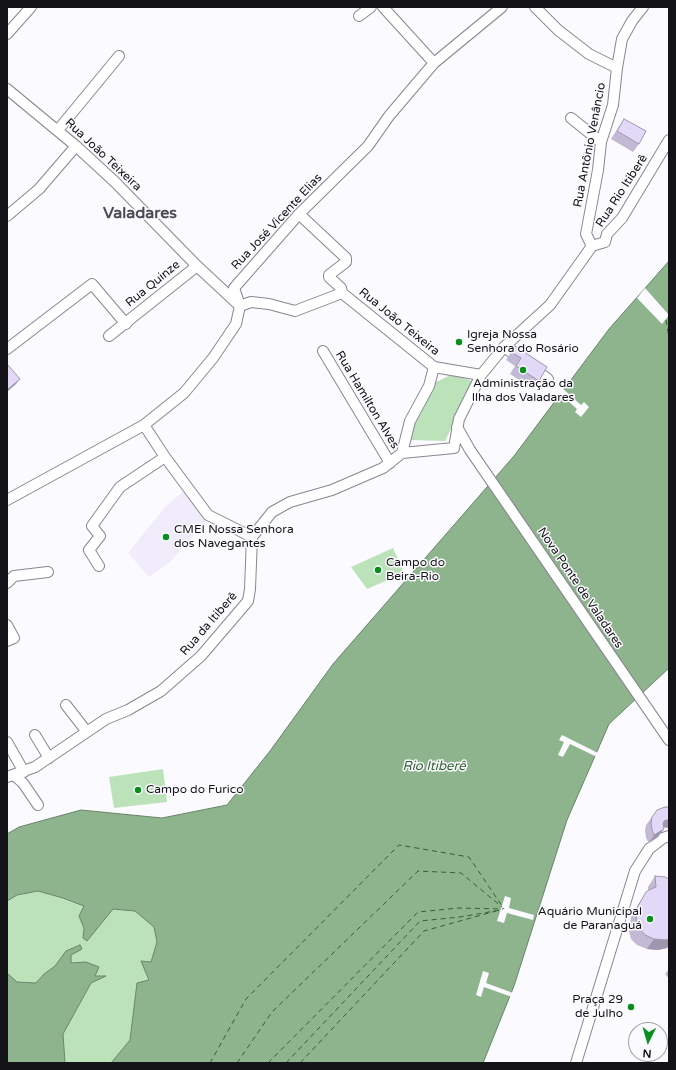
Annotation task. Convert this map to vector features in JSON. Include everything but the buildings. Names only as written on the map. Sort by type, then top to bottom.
[{"type":"street","points":[[7,34],[31,7]]},
{"type":"street","points":[[359,16],[371,7]]},
{"type":"street","points":[[383,7],[434,63]]},
{"type":"street","name":"Rua José Vicente Elias","points":[[7,500],[144,425],[184,392],[213,358],[236,324],[240,306],[234,288],[300,214],[368,146],[389,116],[434,63],[502,7]]},
{"type":"street","points":[[535,7],[558,30],[589,54],[617,68]]},
{"type":"street","name":"Rua Antônio Venâncio","points":[[592,246],[586,234],[598,170],[601,142],[613,105],[622,39],[632,21],[643,7]]},
{"type":"street","points":[[58,130],[119,56]]},
{"type":"street","name":"Rua João Teixeira","points":[[7,89],[58,130],[115,182],[197,266],[240,306],[251,302],[269,304],[295,311],[342,293],[434,368],[480,375]]},
{"type":"street","points":[[571,118],[601,142]]},
{"type":"street","name":"Rua Rio Itiberê","points":[[402,453],[454,448],[459,419],[480,375],[504,347],[550,305],[592,246],[605,242],[607,234],[622,218],[669,140]]},
{"type":"street","points":[[7,216],[39,189],[76,146]]},
{"type":"street","points":[[300,214],[346,258],[346,262],[329,275],[329,277],[340,288],[342,293]]},
{"type":"street","name":"Rua Quinze","points":[[108,336],[126,324],[163,292],[197,266]]},
{"type":"street","points":[[7,349],[92,284],[126,324]]},
{"type":"street","points":[[504,347],[548,379]]},
{"type":"street","name":"Rua Hamilton Alves","points":[[323,351],[390,463]]},
{"type":"street","points":[[144,425],[165,457],[208,515],[252,538],[272,512],[290,502],[332,490],[383,468],[402,453],[410,421],[428,386],[434,368]]},
{"type":"street","name":"Nova Ponte de Valadares","points":[[457,427],[470,450],[669,740]]},
{"type":"street","points":[[99,566],[89,550],[100,536],[92,526],[120,486],[165,457]]},
{"type":"street","name":"Rua da Itiberê","points":[[15,774],[35,767],[106,719],[128,710],[161,690],[201,656],[248,601],[250,589],[252,538]]},
{"type":"street","points":[[7,583],[14,576],[48,572]]},
{"type":"street","points":[[7,625],[14,638],[7,641]]},
{"type":"street","points":[[66,705],[87,732]]},
{"type":"street","points":[[35,735],[49,758]]},
{"type":"street","points":[[7,742],[15,774],[38,805]]},
{"type":"street","points":[[576,1063],[635,871],[649,849],[663,838],[669,836]]},
{"type":"shaded area","points":[[453,374],[472,381],[467,397],[445,441],[411,440],[409,431],[434,383]]},
{"type":"shaded area","name":"CMEI Nossa Senhora dos Navegantes","points":[[184,491],[206,521],[169,563],[149,577],[128,553],[165,507]]},
{"type":"shaded area","name":"Campo do Beira-Rio","points":[[393,548],[404,573],[367,589],[351,567]]},
{"type":"shaded area","name":"Campo do Furico","points":[[163,769],[167,802],[114,808],[109,777]]},
{"type":"shaded area","points":[[38,891],[85,906],[79,916],[84,928],[83,938],[113,909],[135,911],[154,927],[157,942],[151,962],[142,961],[149,980],[137,983],[130,1040],[111,1063],[65,1063],[63,1034],[91,983],[105,976],[95,976],[99,967],[86,962],[71,963],[71,955],[66,951],[55,966],[44,974],[36,983],[17,982],[7,973],[7,901],[17,895]]},
{"type":"water","name":"Rio Itiberê","points":[[669,261],[669,668],[609,724],[567,820],[514,986],[483,1063],[111,1063],[130,1040],[137,983],[149,980],[141,961],[151,962],[157,942],[154,927],[135,911],[113,909],[87,941],[83,938],[84,928],[79,916],[84,906],[38,891],[17,895],[7,901],[7,834],[19,827],[81,810],[162,818],[227,805],[270,751],[333,664],[514,456],[609,329]]},
{"type":"water","points":[[80,945],[82,949],[71,955],[71,963],[86,962],[99,967],[95,976],[106,976],[91,983],[63,1034],[65,1063],[7,1063],[7,973],[17,982],[36,983],[44,974],[55,966],[66,951]]},
{"type":"pier","points":[[645,288],[669,315],[662,324],[637,298]]},
{"type":"pier","points":[[562,388],[581,405],[584,402],[589,407],[581,417],[575,412],[577,409],[559,393]]},
{"type":"pier","points":[[562,735],[598,753],[597,757],[570,744],[563,757],[558,755],[564,742],[559,740]]},
{"type":"pier","points":[[505,896],[511,898],[509,908],[534,915],[533,920],[507,913],[504,923],[497,921]]},
{"type":"pier","points":[[483,971],[489,973],[486,983],[513,993],[512,997],[484,987],[481,997],[476,995]]},
{"type":"ferry route","points":[[666,320],[669,338]]},
{"type":"ferry route","points":[[210,1063],[246,999],[399,845],[469,857],[504,909]]},
{"type":"ferry route","points":[[237,1063],[272,1012],[418,871],[461,873],[502,907]]},
{"type":"ferry route","points":[[268,1063],[418,912],[459,908],[503,909]]},
{"type":"ferry route","points":[[286,1063],[420,921],[460,917],[501,910]]},
{"type":"ferry route","points":[[300,1063],[424,931],[496,911]]},
{"type":"place","name":"Igreja Nossa Senhora do Rosário","points":[[459,342]]},
{"type":"place","name":"Administração da Ilha dos Valadares","points":[[523,370]]},
{"type":"place","name":"CMEI Nossa Senhora dos Navegantes","points":[[166,537]]},
{"type":"place","name":"Campo do Beira-Rio","points":[[378,570]]},
{"type":"place","name":"Campo do Furico","points":[[138,790]]},
{"type":"place","name":"Aquário Municipal de Paranaguá","points":[[650,919]]},
{"type":"place","name":"Praça 29 de Julho","points":[[631,1007]]},
{"type":"district","name":"Valadares","points":[[140,214]]}]
